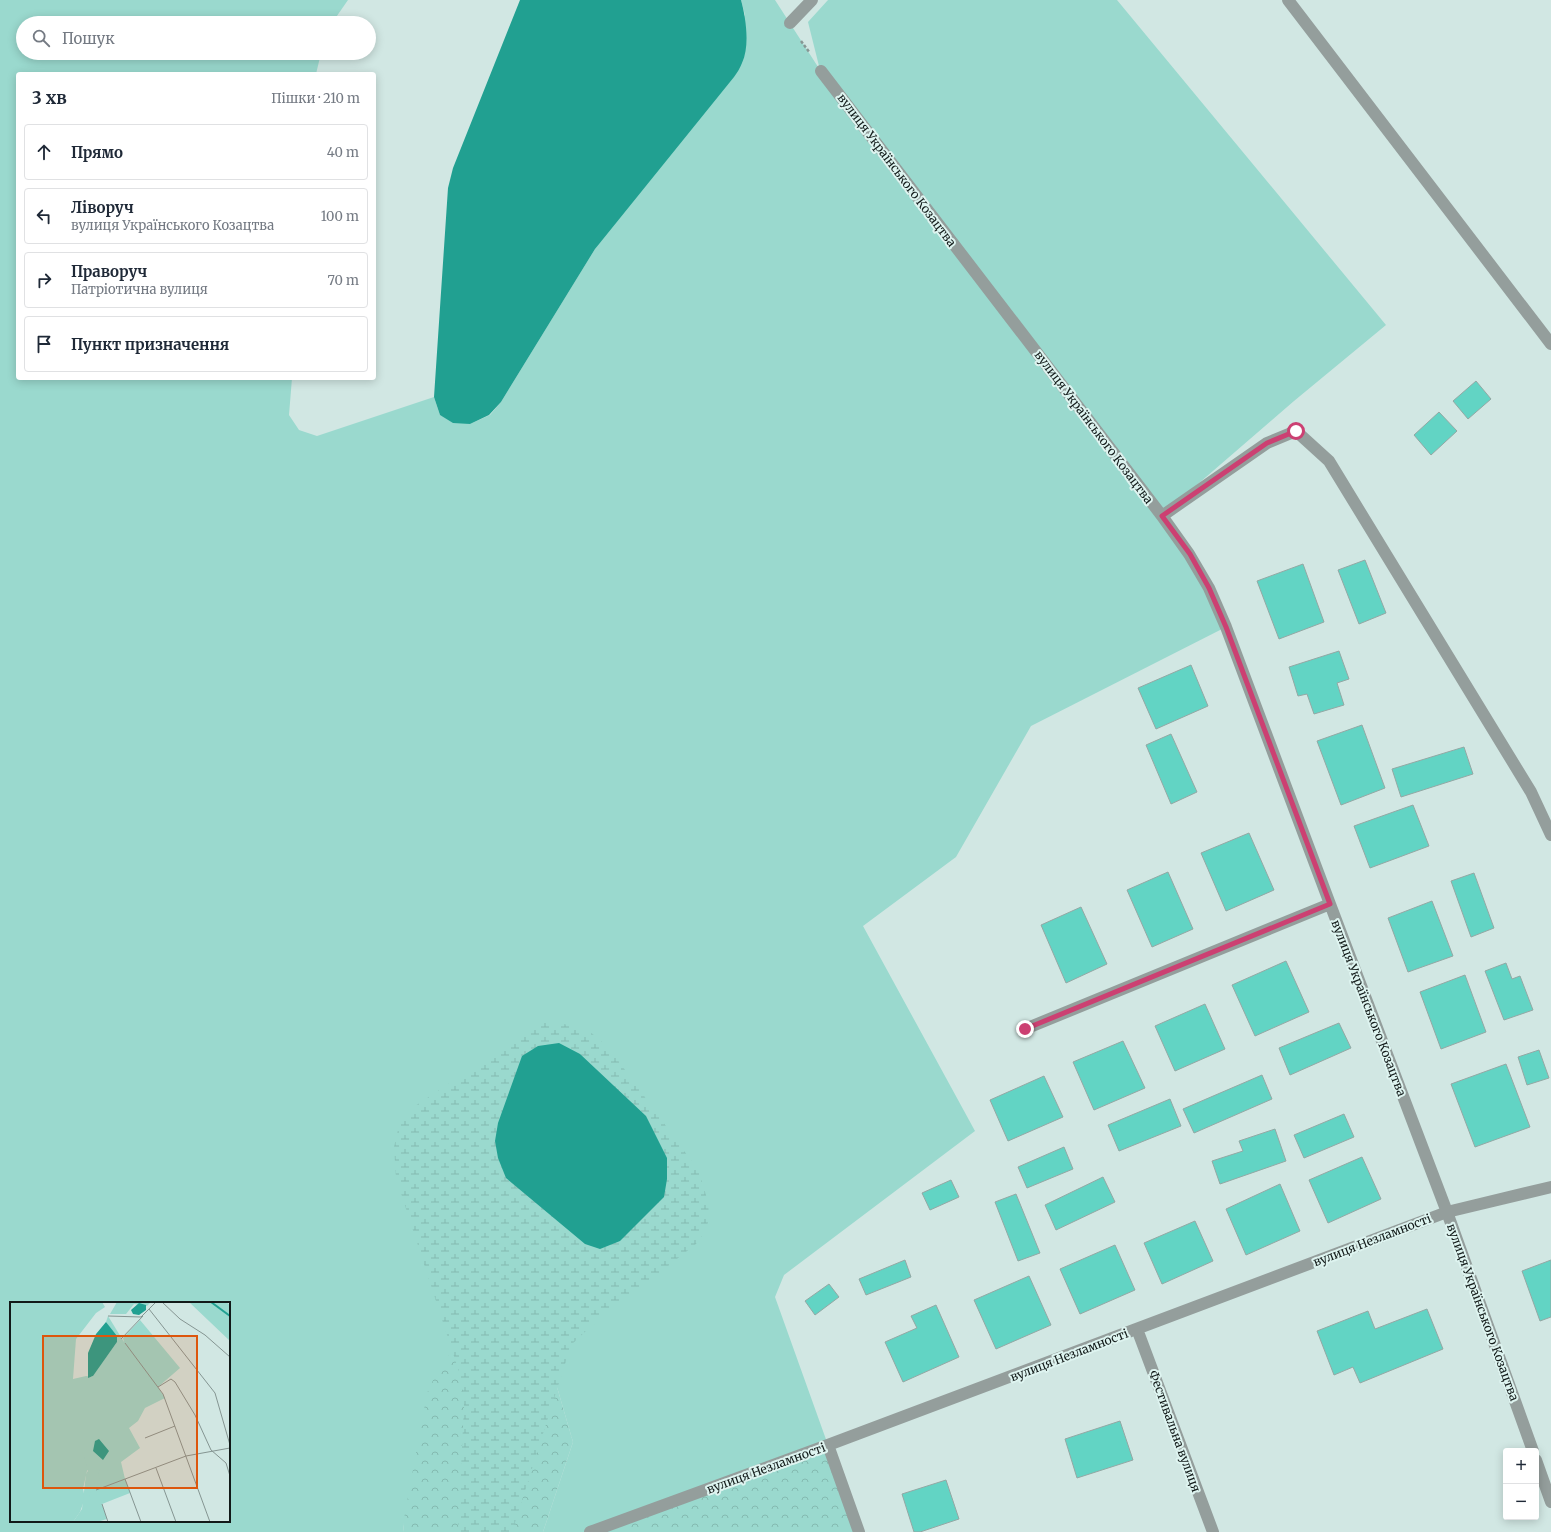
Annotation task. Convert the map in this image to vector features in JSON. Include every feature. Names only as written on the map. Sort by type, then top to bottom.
[{"type":"street","points":[[790,23],[812,0]]},
{"type":"street","points":[[1288,0],[1551,344]]},
{"type":"street","name":"вулиця Українського Козацтва","points":[[821,71],[1162,516],[1190,554],[1209,588],[1226,627],[1447,1212],[1532,1448]]},
{"type":"street","points":[[1162,516],[1267,443],[1296,431],[1329,461],[1531,792],[1551,835]]},
{"type":"street","points":[[1025,1029],[1330,904]]},
{"type":"street","name":"вулиця Незламності","points":[[590,1532],[1137,1330],[1447,1212],[1551,1187]]},
{"type":"street","name":"Фестивальна вулиця","points":[[1137,1330],[1213,1532]]},
{"type":"street","points":[[828,1445],[859,1532]]},
{"type":"street","points":[[1539,1468],[1551,1502]]},
{"type":"green space","points":[[0,0],[348,0],[337,16],[16,16],[16,60],[319,60],[316,72],[16,72],[16,380],[292,380],[289,415],[299,430],[317,436],[434,397],[440,415],[470,424],[490,415],[501,402],[595,249],[745,15],[741,0],[775,0],[820,70],[808,22],[828,0],[1117,0],[1386,325],[1294,401],[1162,515],[1226,627],[1031,726],[956,857],[863,926],[975,1131],[784,1275],[775,1297],[828,1445],[590,1532],[543,1532],[573,1442],[557,1387],[403,1524],[404,1532],[0,1532]]},
{"type":"green space","points":[[542,1022],[564,1024],[588,1030],[609,1048],[698,1170],[707,1199],[709,1214],[708,1222],[704,1232],[696,1244],[588,1329],[571,1345],[512,1532],[458,1532],[464,1405],[462,1381],[396,1178],[394,1147],[399,1125],[412,1108]]},
{"type":"green space","points":[[464,1343],[557,1387],[573,1442],[543,1532],[404,1532],[403,1524],[427,1393],[442,1361]]},
{"type":"green space","points":[[828,1445],[859,1532],[590,1532]]},
{"type":"shaded area","points":[[520,0],[741,0],[746,23],[746,49],[742,63],[734,77],[595,249],[501,402],[489,415],[470,424],[453,423],[440,415],[434,397],[448,188],[453,168]]},
{"type":"shaded area","points":[[559,1043],[580,1054],[646,1116],[667,1158],[667,1179],[664,1197],[620,1241],[600,1249],[585,1244],[506,1178],[498,1158],[495,1141],[498,1123],[522,1056],[538,1046]]},
{"type":"building","points":[[1476,381],[1491,399],[1468,419],[1453,401]]},
{"type":"building","points":[[1439,412],[1457,431],[1431,455],[1414,435]]},
{"type":"building","points":[[1365,560],[1386,613],[1359,624],[1338,570]]},
{"type":"building","points":[[1303,564],[1324,622],[1279,639],[1257,581]]},
{"type":"building","points":[[1339,651],[1349,679],[1337,683],[1344,705],[1314,714],[1307,694],[1298,696],[1289,667]]},
{"type":"building","points":[[1191,665],[1208,706],[1156,729],[1138,688]]},
{"type":"building","points":[[1362,725],[1385,788],[1341,805],[1317,741]]},
{"type":"building","points":[[1171,734],[1197,792],[1171,804],[1146,745]]},
{"type":"building","points":[[1464,747],[1473,774],[1401,797],[1392,769]]},
{"type":"building","points":[[1413,805],[1429,846],[1370,868],[1354,826]]},
{"type":"building","points":[[1249,833],[1274,890],[1226,911],[1201,853]]},
{"type":"building","points":[[1168,872],[1193,929],[1152,947],[1127,890]]},
{"type":"building","points":[[1474,873],[1494,928],[1471,937],[1451,881]]},
{"type":"building","points":[[1432,901],[1453,956],[1408,972],[1388,918]]},
{"type":"building","points":[[1081,907],[1107,964],[1066,983],[1041,925]]},
{"type":"building","points":[[1286,961],[1309,1012],[1255,1036],[1232,985]]},
{"type":"building","points":[[1506,963],[1512,979],[1520,976],[1533,1010],[1504,1020],[1485,971]]},
{"type":"building","points":[[1465,975],[1486,1032],[1441,1049],[1420,992]]},
{"type":"building","points":[[1205,1004],[1225,1049],[1175,1071],[1155,1026]]},
{"type":"building","points":[[1339,1023],[1351,1048],[1290,1075],[1279,1048]]},
{"type":"building","points":[[1123,1041],[1145,1088],[1094,1110],[1073,1062]]},
{"type":"building","points":[[1539,1050],[1549,1078],[1527,1085],[1518,1057]]},
{"type":"building","points":[[1506,1064],[1530,1127],[1475,1147],[1451,1084]]},
{"type":"building","points":[[1262,1075],[1272,1099],[1194,1133],[1183,1109]]},
{"type":"building","points":[[1044,1076],[1063,1117],[1008,1141],[990,1100]]},
{"type":"building","points":[[1170,1099],[1181,1126],[1119,1151],[1108,1125]]},
{"type":"building","points":[[1344,1114],[1354,1137],[1304,1158],[1294,1135]]},
{"type":"building","points":[[1275,1129],[1286,1161],[1220,1184],[1212,1161],[1243,1151],[1239,1141]]},
{"type":"building","points":[[1064,1147],[1073,1169],[1027,1188],[1018,1167]]},
{"type":"building","points":[[1362,1157],[1381,1199],[1328,1223],[1309,1180]]},
{"type":"building","points":[[1103,1177],[1115,1202],[1056,1230],[1045,1205]]},
{"type":"building","points":[[951,1180],[959,1197],[930,1210],[922,1193]]},
{"type":"building","points":[[1280,1184],[1300,1231],[1246,1255],[1226,1209]]},
{"type":"building","points":[[1016,1194],[1040,1253],[1018,1261],[995,1202]]},
{"type":"building","points":[[1195,1221],[1213,1261],[1162,1284],[1144,1243]]},
{"type":"building","points":[[1115,1245],[1135,1290],[1080,1314],[1060,1269]]},
{"type":"building","points":[[905,1260],[911,1277],[866,1295],[859,1279]]},
{"type":"building","points":[[1551,1260],[1551,1317],[1540,1321],[1522,1271]]},
{"type":"building","points":[[1029,1276],[1051,1325],[996,1349],[974,1300]]},
{"type":"building","points":[[829,1284],[839,1297],[815,1315],[805,1301]]},
{"type":"building","points":[[936,1305],[959,1357],[903,1382],[885,1342],[917,1328],[911,1316]]},
{"type":"building","points":[[1427,1309],[1443,1349],[1360,1383],[1353,1367],[1334,1375],[1317,1331],[1368,1311],[1375,1329]]},
{"type":"building","points":[[1120,1421],[1133,1460],[1077,1478],[1065,1439]]},
{"type":"building","points":[[946,1480],[959,1519],[920,1532],[914,1532],[902,1494]]},
{"type":"route","points":[[1025,1029],[1330,904],[1226,627],[1209,588],[1190,554],[1162,516],[1267,443],[1296,431]]}]
